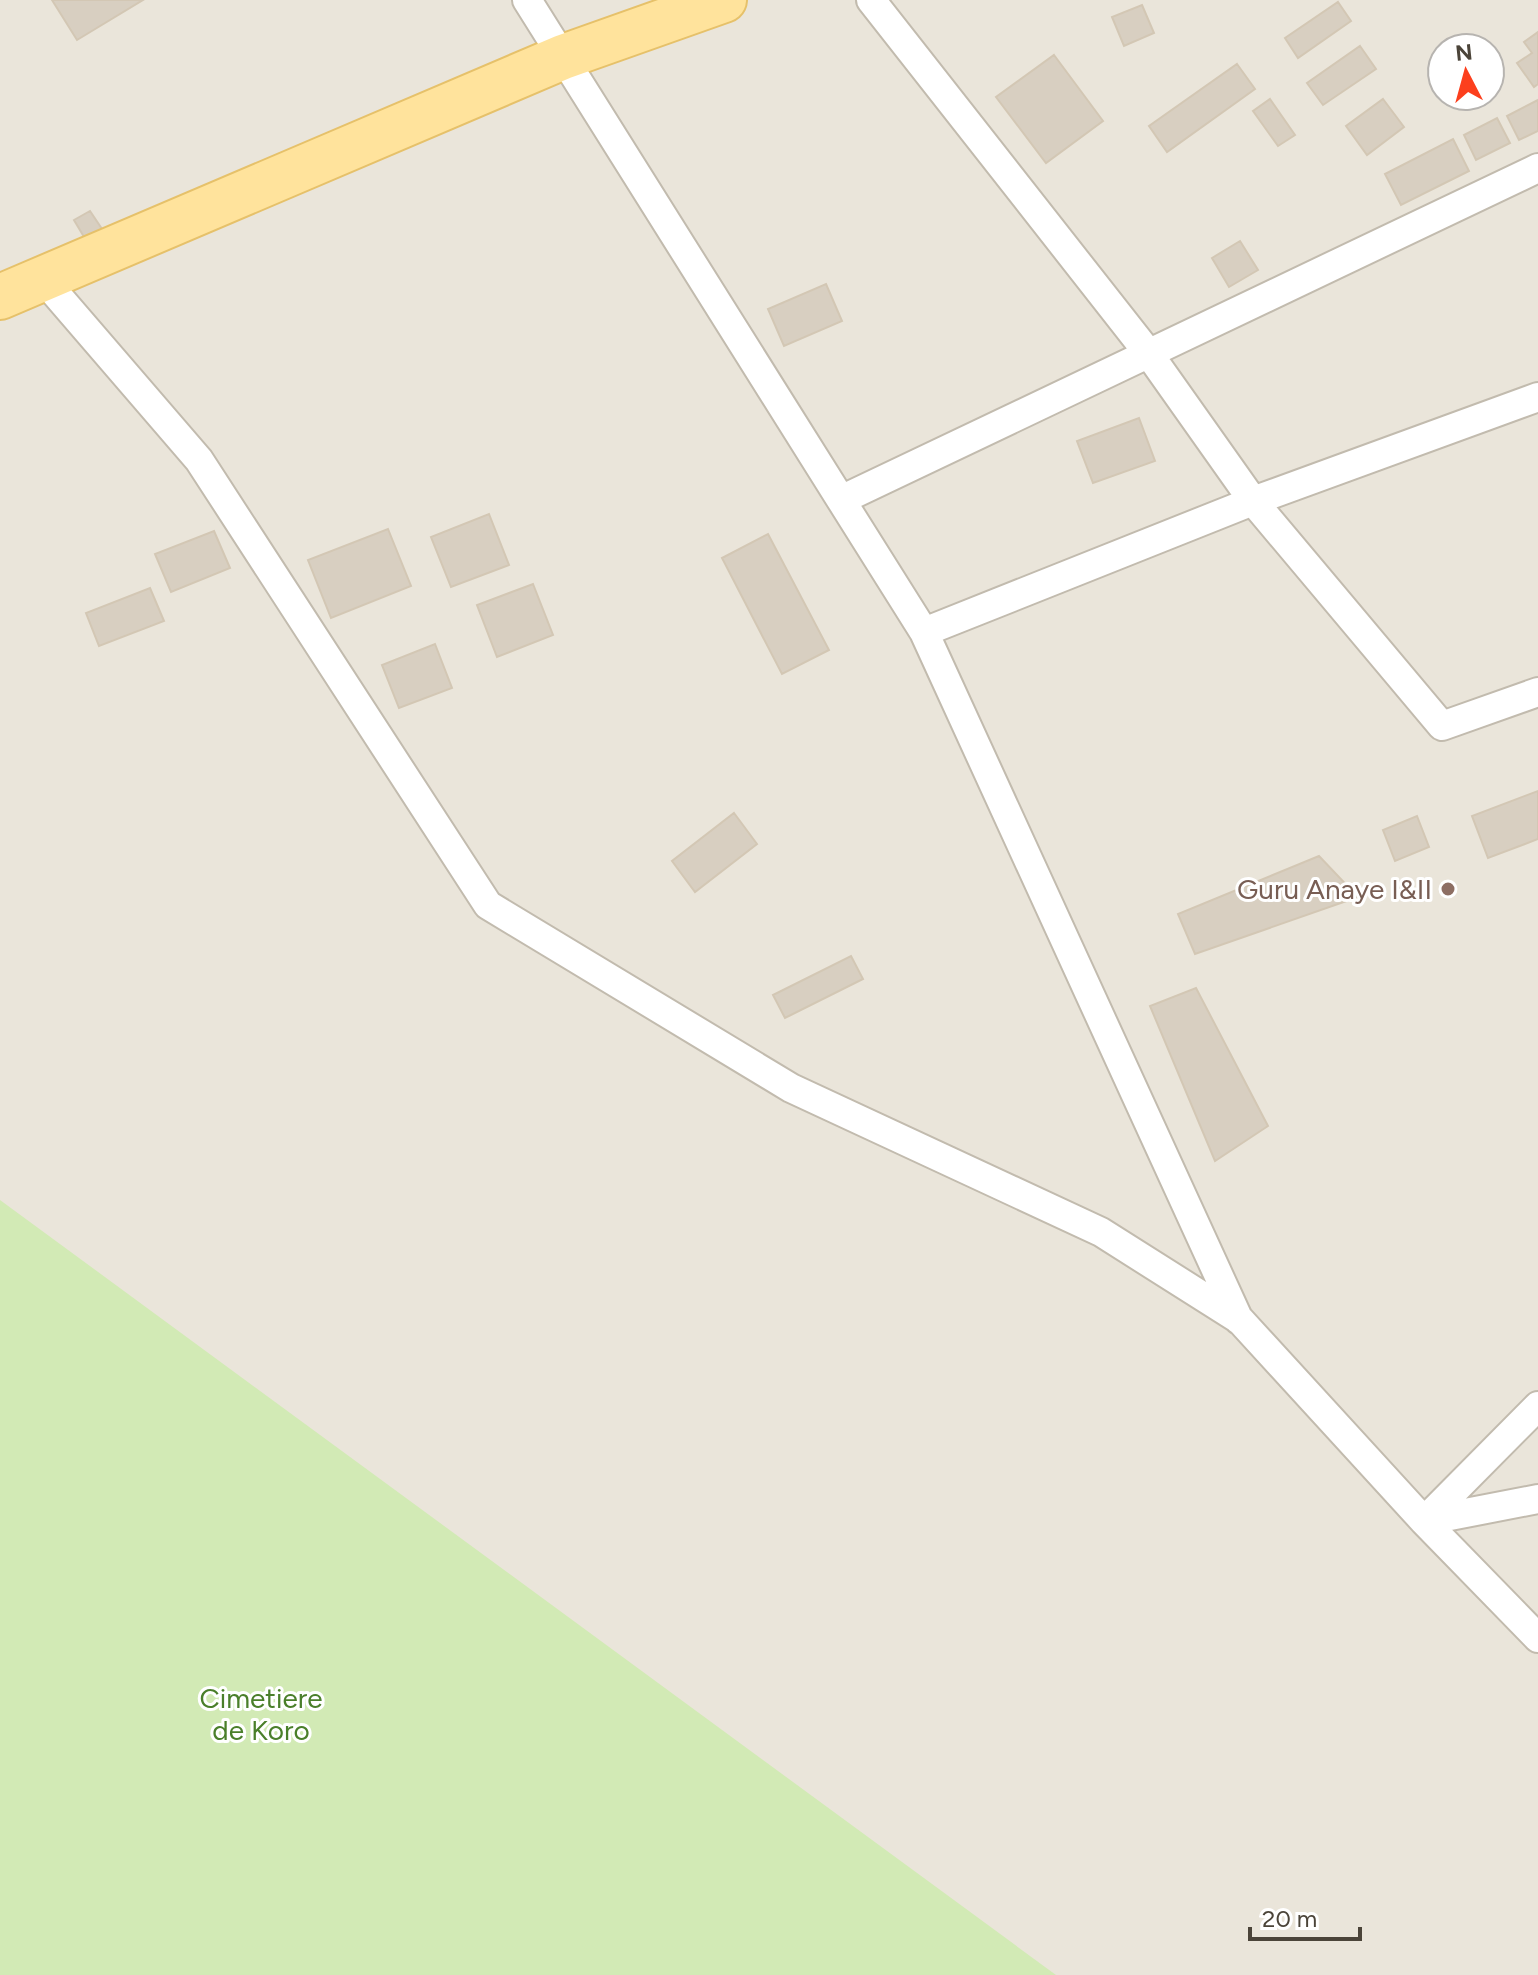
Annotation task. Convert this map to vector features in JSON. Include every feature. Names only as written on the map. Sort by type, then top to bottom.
[{"type":"main road","points":[[0,297],[563,57],[724,0]]},
{"type":"street","points":[[527,0],[924,632],[1240,1320]]},
{"type":"street","points":[[871,0],[1149,354],[1253,501],[1442,726],[1538,692]]},
{"type":"street","points":[[841,500],[1538,168]]},
{"type":"street","points":[[44,280],[199,460],[488,905],[791,1088],[1101,1232],[1240,1320],[1424,1521],[1538,1638]]},
{"type":"street","points":[[924,632],[1253,501],[1533,408]]},
{"type":"street","points":[[1424,1521],[1538,1406]]},
{"type":"street","points":[[1424,1521],[1538,1499]]},
{"type":"shaded area","points":[[0,0],[1538,0],[1538,1975],[0,1975]]},
{"type":"green space","name":"Cimetiere de Koro","points":[[0,1200],[1056,1975],[0,1975]]},
{"type":"building","points":[[52,0],[143,0],[77,40]]},
{"type":"building","points":[[1338,2],[1351,21],[1298,58],[1285,38]]},
{"type":"building","points":[[1142,5],[1154,33],[1124,46],[1112,17]]},
{"type":"building","points":[[1538,32],[1538,84],[1534,87],[1517,63],[1532,53],[1524,42]]},
{"type":"building","points":[[1360,46],[1376,69],[1323,105],[1307,83]]},
{"type":"building","points":[[1054,55],[1103,121],[1046,163],[996,97]]},
{"type":"building","points":[[1237,64],[1255,89],[1167,152],[1149,126]]},
{"type":"building","points":[[1270,99],[1295,135],[1278,146],[1253,111]]},
{"type":"building","points":[[1383,99],[1404,127],[1367,155],[1346,126]]},
{"type":"building","points":[[1538,100],[1538,131],[1519,140],[1507,116]]},
{"type":"building","points":[[1497,118],[1510,143],[1476,160],[1464,135]]},
{"type":"building","points":[[1453,139],[1469,171],[1401,205],[1385,174]]},
{"type":"building","points":[[90,211],[104,232],[87,242],[74,220]]},
{"type":"building","points":[[1240,241],[1258,270],[1229,287],[1212,258]]},
{"type":"building","points":[[826,284],[842,321],[784,346],[768,309]]},
{"type":"building","points":[[1139,418],[1155,461],[1093,483],[1077,441]]},
{"type":"building","points":[[489,514],[509,565],[451,587],[431,537]]},
{"type":"building","points":[[388,529],[411,586],[331,618],[308,560]]},
{"type":"building","points":[[214,531],[230,568],[171,592],[155,554]]},
{"type":"building","points":[[768,534],[829,650],[782,674],[722,558]]},
{"type":"building","points":[[533,584],[553,635],[497,657],[477,605]]},
{"type":"building","points":[[150,588],[164,621],[99,646],[86,613]]},
{"type":"building","points":[[435,644],[452,688],[399,708],[382,665]]},
{"type":"building","points":[[1538,791],[1538,839],[1488,858],[1472,816]]},
{"type":"building","points":[[734,813],[757,844],[695,892],[672,861]]},
{"type":"building","points":[[1417,816],[1429,847],[1395,861],[1383,830]]},
{"type":"building","points":[[1319,856],[1358,897],[1195,954],[1178,914]]},
{"type":"building","points":[[851,956],[863,979],[785,1018],[773,995]]},
{"type":"building","points":[[1196,988],[1268,1126],[1215,1161],[1150,1006]]},
{"type":"place","name":"Guru Anaye I&II","points":[[1448,889]]}]
